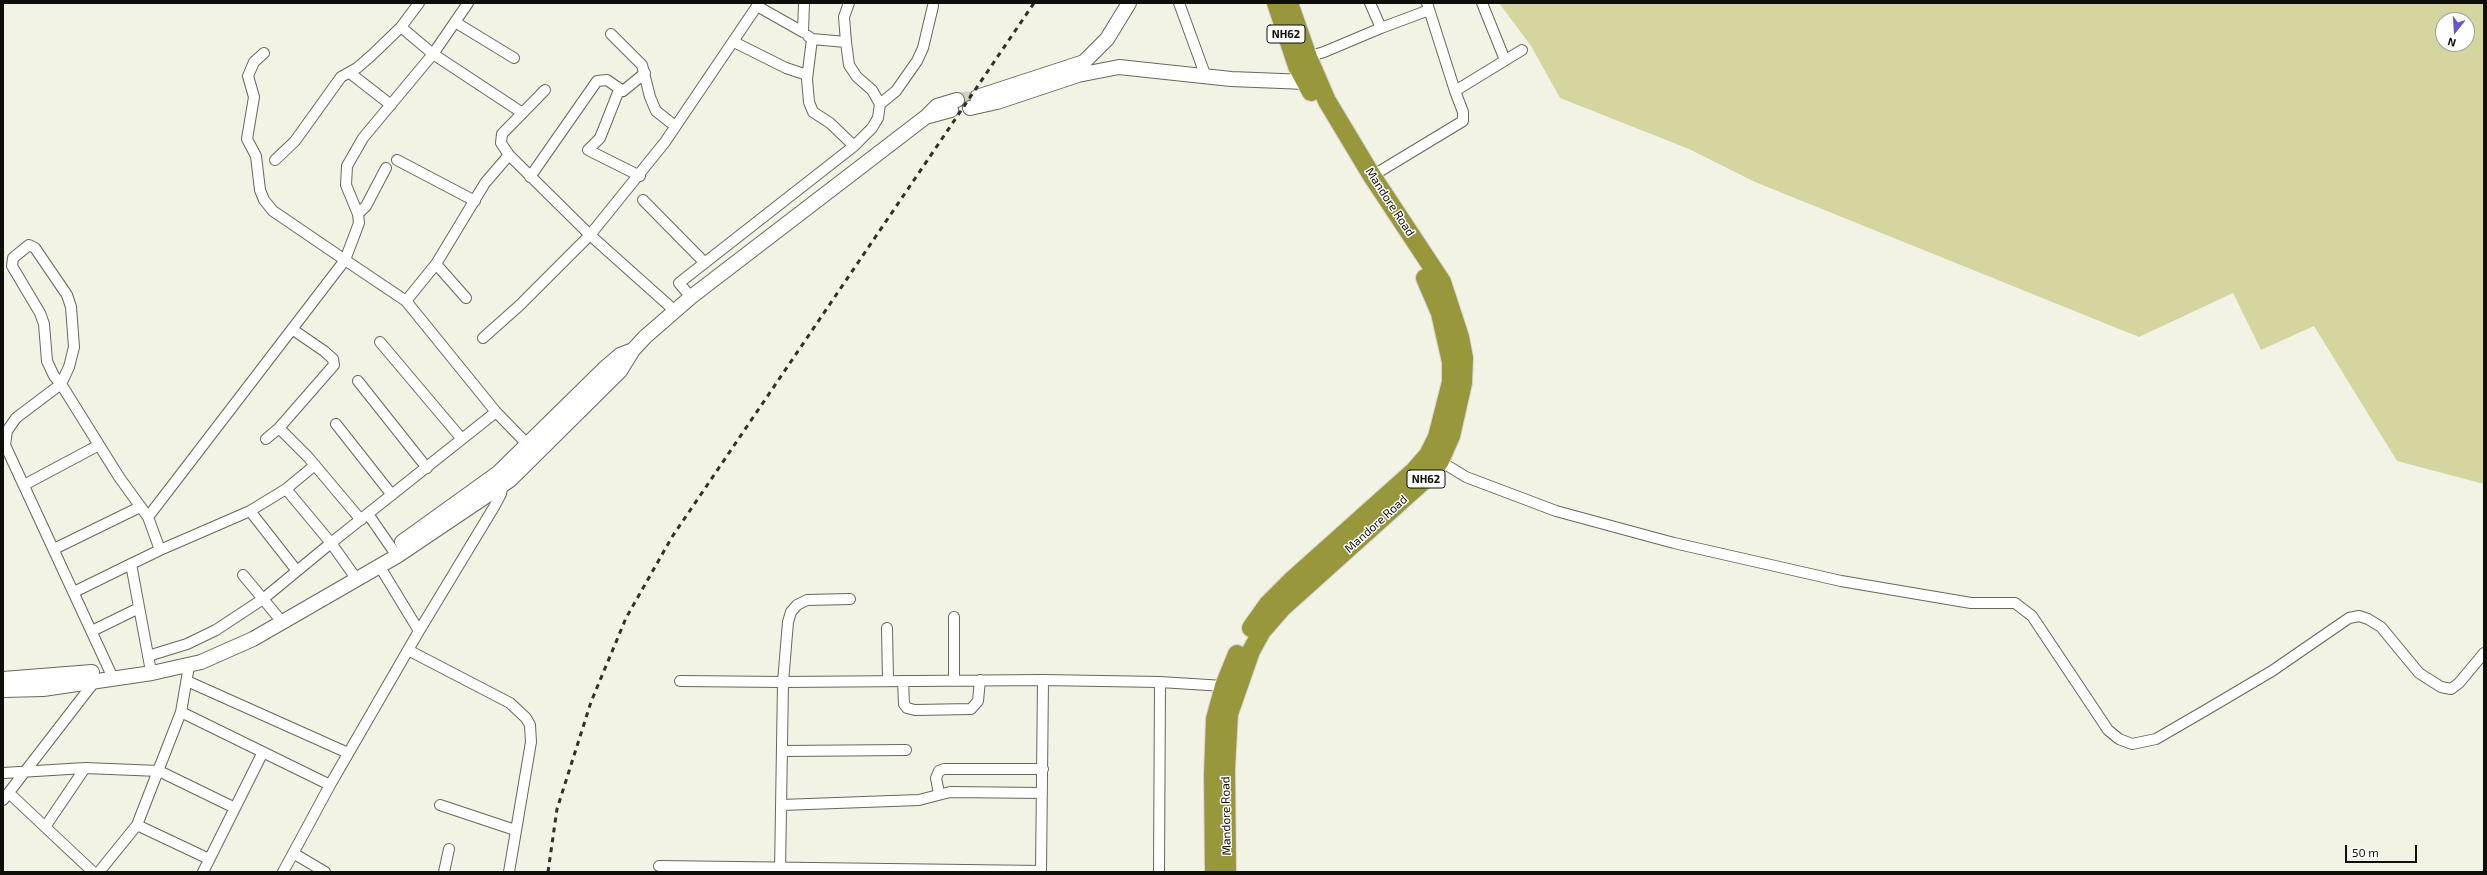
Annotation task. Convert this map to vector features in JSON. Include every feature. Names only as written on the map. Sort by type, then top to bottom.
[{"type":"highway","name":"Mandore Road","points":[[1214,872],[1213,775],[1215,719],[1224,686],[1247,634],[1268,604],[1414,471],[1428,455],[1437,437],[1451,382],[1451,362],[1447,339],[1430,288],[1337,140],[1276,3]]},
{"type":"highway","name":"Mandore Road","points":[[1289,3],[1301,59]]},
{"type":"highway","name":"Mandore Road","points":[[1227,872],[1226,770],[1229,714],[1242,671],[1262,630],[1282,608],[1430,475],[1440,462],[1451,436],[1463,383],[1464,358],[1460,337],[1442,282],[1372,176],[1330,106],[1312,81]]},
{"type":"main road","points":[[1128,3],[1107,38],[1084,62],[974,102],[997,102],[1078,76],[1113,67],[1206,77],[1312,81]]},
{"type":"main road","points":[[112,674],[149,661],[199,655],[224,646],[353,574],[395,553],[483,493],[502,487],[531,449],[614,359],[633,350],[691,297],[927,116],[954,105]]},
{"type":"main road","points":[[483,493],[498,473],[531,449]]},
{"type":"main road","points":[[3,690],[43,689],[112,674],[189,666],[227,652],[253,639],[380,567],[395,553]]},
{"type":"main road","points":[[3,679],[94,677]]},
{"type":"street","points":[[275,160],[303,131],[341,77],[350,73],[401,27],[420,3]]},
{"type":"street","points":[[148,517],[345,260],[357,233],[358,214],[346,185],[347,166],[363,138],[433,54],[468,3]]},
{"type":"street","points":[[803,32],[804,3]]},
{"type":"street","points":[[691,297],[679,283],[854,146],[872,128],[878,118],[880,104],[872,90],[857,77],[849,65],[844,17],[849,3]]},
{"type":"street","points":[[1179,3],[1206,77]]},
{"type":"street","points":[[1370,3],[1381,28]]},
{"type":"street","points":[[1482,3],[1505,60]]},
{"type":"street","points":[[483,338],[520,305],[590,235],[640,176],[734,42],[755,5],[803,32],[812,40],[846,42]]},
{"type":"street","points":[[880,104],[896,91],[917,61],[923,48],[933,6]]},
{"type":"street","points":[[1301,59],[1324,52],[1428,7],[1463,112],[1463,121],[1372,176]]},
{"type":"street","points":[[455,22],[514,58]]},
{"type":"street","points":[[401,27],[433,54],[521,112]]},
{"type":"street","points":[[611,34],[642,66],[650,97],[656,111],[675,126]]},
{"type":"street","points":[[812,40],[808,75],[809,102],[813,112],[830,123],[854,146]]},
{"type":"street","points":[[734,42],[779,65],[808,75]]},
{"type":"street","points":[[1455,91],[1522,50]]},
{"type":"street","points":[[264,53],[254,62],[248,76],[254,97],[247,139],[256,156],[260,190],[264,200],[273,211],[406,301],[496,412],[531,449]]},
{"type":"street","points":[[350,73],[391,104]]},
{"type":"street","points":[[530,177],[597,81],[606,80],[619,90],[626,90],[645,73]]},
{"type":"street","points":[[545,90],[521,112],[500,139],[509,156],[590,235],[675,311]]},
{"type":"street","points":[[619,90],[600,138],[588,150],[640,176]]},
{"type":"street","points":[[406,301],[436,264],[485,183],[509,156]]},
{"type":"street","points":[[397,160],[475,201]]},
{"type":"street","points":[[358,214],[366,206],[386,168]]},
{"type":"street","points":[[643,200],[705,263]]},
{"type":"street","points":[[112,674],[5,445],[5,437],[16,418],[61,384],[69,367],[74,347],[70,307],[66,295],[35,248],[29,245],[13,258],[12,266],[40,313],[44,324],[47,361],[61,384],[99,445],[148,517],[160,550]]},
{"type":"street","points":[[436,264],[466,298]]},
{"type":"street","points":[[266,439],[279,428],[329,372],[335,362],[324,351],[292,329]]},
{"type":"street","points":[[380,342],[461,438]]},
{"type":"street","points":[[358,380],[427,468]]},
{"type":"street","points":[[131,564],[149,661],[216,630],[263,599],[331,543],[427,468],[461,438],[496,412]]},
{"type":"street","points":[[336,424],[392,495]]},
{"type":"street","points":[[279,428],[364,517],[395,553]]},
{"type":"street","points":[[24,485],[99,445]]},
{"type":"street","points":[[1440,462],[1466,477],[1556,512],[1674,543],[1841,581],[1971,603],[2015,603],[2032,616],[2108,730],[2119,739],[2132,744],[2156,739],[2206,710],[2272,671],[2349,618],[2364,617],[2380,627],[2419,673],[2441,687],[2450,689],[2459,683],[2484,653]]},
{"type":"street","points":[[74,592],[160,550],[250,511],[286,489],[315,465]]},
{"type":"street","points":[[284,872],[348,753],[419,631],[488,518],[502,487],[503,481],[498,473]]},
{"type":"street","points":[[286,489],[331,543],[353,574]]},
{"type":"street","points":[[483,493],[488,518]]},
{"type":"street","points":[[54,549],[140,507]]},
{"type":"street","points":[[250,511],[297,571]]},
{"type":"street","points":[[380,567],[419,631]]},
{"type":"street","points":[[242,575],[278,617]]},
{"type":"street","points":[[780,870],[783,682],[788,622],[791,612],[797,605],[807,600],[850,599]]},
{"type":"street","points":[[92,631],[139,608]]},
{"type":"street","points":[[954,617],[954,681]]},
{"type":"street","points":[[887,628],[888,681]]},
{"type":"street","points":[[408,650],[510,703],[526,718],[530,725],[531,742],[509,872]]},
{"type":"street","points":[[99,872],[137,825],[181,712],[189,666]]},
{"type":"street","points":[[87,870],[45,827],[6,796],[94,677]]},
{"type":"street","points":[[903,681],[904,704],[907,708],[922,710],[971,709],[978,701],[980,680]]},
{"type":"street","points":[[680,681],[783,682],[1043,680],[1160,682],[1224,686]]},
{"type":"street","points":[[659,866],[780,870],[1041,872],[1043,680]]},
{"type":"street","points":[[187,682],[348,753]]},
{"type":"street","points":[[1159,872],[1160,682]]},
{"type":"street","points":[[181,712],[330,785]]},
{"type":"street","points":[[782,751],[906,750]]},
{"type":"street","points":[[203,872],[263,752]]},
{"type":"street","points":[[45,827],[85,768]]},
{"type":"street","points":[[3,773],[85,768],[159,771],[235,808]]},
{"type":"street","points":[[939,793],[936,778],[939,771],[944,769],[1043,769]]},
{"type":"street","points":[[781,805],[918,800],[939,793],[1042,793]]},
{"type":"street","points":[[440,805],[515,830]]},
{"type":"street","points":[[137,825],[209,859]]},
{"type":"street","points":[[444,872],[449,848]]},
{"type":"street","points":[[293,853],[325,872]]},
{"type":"green space","points":[[1499,3],[2484,3],[2484,484],[2397,461],[2314,326],[2261,350],[2233,293],[2139,337],[1755,182],[1689,149],[1560,98],[1531,46]]},
{"type":"tunnel","points":[[957,100],[977,97]]},
{"type":"railway","points":[[548,872],[557,809],[591,702],[626,618],[672,537],[1034,3]]}]
